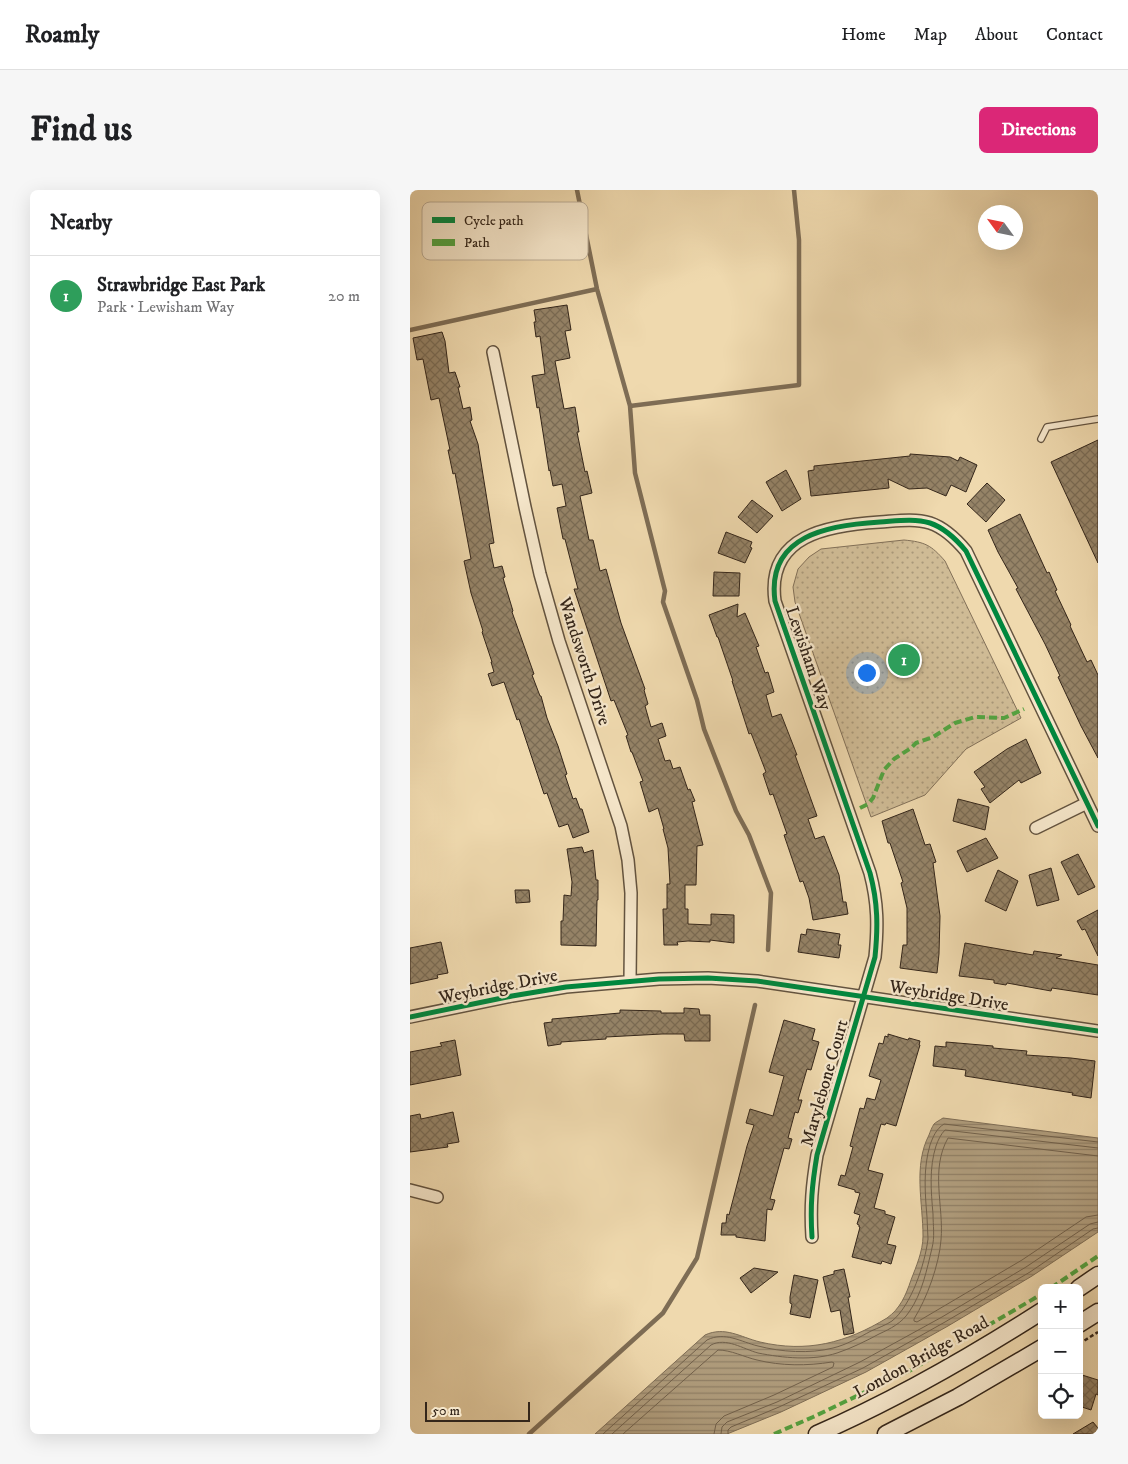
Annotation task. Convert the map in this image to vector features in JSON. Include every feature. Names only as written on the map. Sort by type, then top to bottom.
[{"type":"main road","points":[[1083,1285],[1098,1275]]},
{"type":"main road","points":[[1083,1321],[1098,1312]]},
{"type":"main road","name":"London Bridge Road","points":[[816,1434],[956,1363],[1038,1313]]},
{"type":"main road","points":[[886,1434],[958,1397],[1038,1350]]},
{"type":"street","name":"Wandsworth Drive","points":[[493,352],[524,507],[540,574],[559,641],[621,826],[628,860],[631,894],[630,980]]},
{"type":"street","name":"Lewisham Way","points":[[864,996],[878,934],[875,892],[775,602],[773,588],[779,562],[796,542],[836,528],[860,523],[915,520],[930,523],[956,539],[966,551],[1098,826]]},
{"type":"street","points":[[1036,828],[1087,803]]},
{"type":"street","name":"Weybridge Drive","points":[[410,1017],[566,987],[659,978],[708,978],[756,981],[1098,1031]]},
{"type":"street","name":"Marylebone Court","points":[[812,1237],[812,1191],[818,1155],[864,996]]},
{"type":"street","points":[[410,1190],[437,1197]]},
{"type":"lane","points":[[1041,439],[1047,426],[1098,419]]},
{"type":"path","points":[[1083,1341],[1098,1332]]},
{"type":"shaded area","points":[[904,540],[927,545],[945,561],[1021,718],[966,749],[925,795],[871,817],[795,602],[793,587],[798,569],[809,557],[821,549]]},
{"type":"water","points":[[943,1118],[1098,1138],[1098,1232],[1032,1276],[866,1372],[781,1412],[727,1434],[595,1434],[705,1335],[726,1332],[777,1345],[810,1346],[826,1344],[856,1334],[872,1327],[892,1314],[905,1296],[921,1253],[923,1236],[920,1185],[921,1159],[924,1147],[935,1123]]},
{"type":"building","points":[[567,305],[571,330],[565,331],[570,358],[555,361],[564,409],[575,407],[579,432],[577,432],[585,472],[587,471],[592,493],[580,496],[589,540],[593,540],[600,571],[606,569],[621,623],[645,689],[648,704],[645,706],[651,727],[662,723],[666,736],[658,739],[665,761],[670,760],[673,769],[680,767],[688,790],[690,789],[695,801],[692,802],[703,845],[697,846],[696,885],[685,885],[685,909],[688,909],[688,924],[711,925],[711,914],[734,915],[734,943],[710,940],[710,942],[688,941],[677,942],[678,945],[664,945],[663,909],[667,909],[667,884],[670,884],[668,848],[664,829],[658,808],[649,812],[640,782],[643,781],[631,752],[626,736],[628,735],[614,700],[611,701],[574,589],[578,589],[565,539],[563,539],[557,508],[566,506],[562,484],[553,486],[532,376],[545,374],[540,336],[536,337],[534,310]]},
{"type":"building","points":[[442,332],[449,373],[455,372],[460,387],[458,387],[463,409],[470,407],[472,420],[470,421],[478,444],[494,543],[489,544],[494,568],[502,566],[505,577],[503,578],[512,612],[534,674],[532,675],[558,746],[573,799],[576,798],[580,809],[582,809],[589,832],[573,838],[568,824],[559,827],[547,793],[544,794],[519,719],[517,720],[504,682],[492,686],[488,674],[494,672],[471,593],[464,561],[471,559],[439,398],[431,400],[423,359],[417,360],[413,338]]},
{"type":"building","points":[[1098,440],[1098,563],[1051,462]]},
{"type":"building","points":[[910,454],[950,457],[958,461],[960,457],[977,465],[966,492],[951,485],[946,496],[927,488],[909,489],[888,479],[889,488],[811,496],[808,471],[814,470],[814,466],[910,456]]},
{"type":"building","points":[[786,470],[801,499],[782,511],[766,482]]},
{"type":"building","points":[[987,483],[1005,500],[986,522],[967,504]]},
{"type":"building","points":[[752,500],[773,516],[757,533],[738,517]]},
{"type":"building","points":[[1020,514],[1047,573],[1049,572],[1057,590],[1055,591],[1087,662],[1091,660],[1098,675],[1098,758],[1058,677],[1060,676],[1045,644],[1016,589],[1018,588],[988,530]]},
{"type":"building","points":[[726,532],[752,542],[750,547],[752,548],[745,563],[718,553]]},
{"type":"building","points":[[714,572],[740,573],[739,596],[713,596]]},
{"type":"building","points":[[738,604],[737,617],[745,613],[759,646],[756,647],[765,673],[768,672],[774,692],[766,695],[772,717],[781,714],[817,816],[808,819],[815,839],[824,836],[839,875],[843,902],[846,902],[848,914],[813,920],[809,898],[803,881],[800,882],[784,835],[787,834],[773,794],[770,795],[763,774],[766,772],[751,733],[749,734],[733,681],[709,615]]},
{"type":"building","points":[[1026,739],[1041,773],[1021,783],[1019,780],[990,803],[981,789],[985,787],[974,772],[1007,749]]},
{"type":"building","points":[[958,799],[989,807],[985,830],[953,821]]},
{"type":"building","points":[[913,809],[925,845],[930,844],[936,862],[933,863],[940,916],[937,973],[900,968],[903,945],[907,945],[907,908],[901,883],[903,882],[882,821]]},
{"type":"building","points":[[986,838],[998,858],[967,872],[957,851]]},
{"type":"building","points":[[582,847],[584,853],[593,850],[596,880],[598,880],[596,946],[561,945],[564,895],[571,896],[572,882],[567,849]]},
{"type":"building","points":[[1078,854],[1095,887],[1078,895],[1061,862]]},
{"type":"building","points":[[1051,868],[1059,900],[1037,906],[1029,875]]},
{"type":"building","points":[[998,870],[1018,881],[1006,911],[985,901]]},
{"type":"building","points":[[515,890],[529,890],[530,902],[516,903]]},
{"type":"building","points":[[1098,910],[1098,956],[1085,929],[1082,930],[1077,921]]},
{"type":"building","points":[[807,929],[840,934],[838,945],[841,945],[839,958],[798,952],[801,934],[806,935]]},
{"type":"building","points":[[441,942],[448,973],[437,975],[438,978],[410,984],[410,948]]},
{"type":"building","points":[[965,943],[1033,955],[1034,951],[1062,955],[1056,958],[1098,965],[1098,995],[1052,988],[1051,991],[1007,983],[1006,985],[994,983],[994,980],[959,976]]},
{"type":"building","points":[[684,1008],[699,1009],[700,1015],[710,1015],[710,1041],[685,1041],[684,1034],[662,1034],[606,1037],[606,1039],[561,1042],[561,1044],[548,1046],[544,1023],[552,1022],[552,1019],[620,1013],[620,1010],[684,1013]]},
{"type":"building","points":[[784,1020],[815,1029],[812,1040],[819,1042],[811,1070],[807,1069],[798,1100],[802,1100],[798,1113],[795,1112],[788,1138],[792,1139],[789,1149],[784,1148],[770,1199],[775,1200],[772,1210],[767,1209],[765,1241],[736,1237],[736,1235],[721,1235],[722,1223],[726,1223],[727,1214],[729,1215],[754,1125],[746,1123],[750,1109],[773,1116],[784,1076],[769,1072]]},
{"type":"building","points":[[888,1034],[908,1040],[909,1038],[920,1041],[920,1045],[896,1126],[886,1123],[885,1125],[881,1124],[868,1170],[883,1174],[874,1208],[885,1211],[885,1214],[895,1217],[887,1244],[896,1246],[891,1264],[882,1261],[881,1264],[852,1257],[860,1227],[857,1224],[860,1215],[854,1213],[860,1193],[838,1185],[841,1175],[845,1176],[853,1147],[850,1146],[860,1108],[864,1109],[867,1098],[875,1100],[881,1080],[869,1076],[879,1043],[883,1044],[885,1036],[888,1037]]},
{"type":"building","points":[[455,1040],[461,1075],[410,1085],[410,1052],[442,1046],[440,1043]]},
{"type":"building","points":[[946,1042],[1027,1051],[1026,1055],[1095,1061],[1091,1098],[1072,1095],[1073,1093],[965,1076],[966,1070],[933,1066],[935,1046],[946,1047]]},
{"type":"building","points":[[453,1112],[459,1142],[447,1144],[448,1147],[410,1152],[410,1116],[420,1114],[421,1119]]},
{"type":"building","points":[[754,1268],[778,1272],[751,1293],[740,1278]]},
{"type":"building","points":[[844,1269],[850,1297],[848,1297],[854,1333],[844,1335],[840,1310],[831,1312],[823,1277],[834,1274],[834,1271]]},
{"type":"building","points":[[794,1275],[818,1280],[810,1318],[790,1314],[792,1304],[790,1303],[790,1297]]},
{"type":"building","points":[[1083,1375],[1098,1380],[1098,1395],[1096,1394],[1091,1410],[1083,1407]]},
{"type":"building","points":[[1093,1422],[1098,1428],[1098,1434],[1073,1434]]},
{"type":"waterway","points":[[577,190],[579,202]]},
{"type":"waterway","points":[[630,406],[799,385],[799,240],[794,190]]},
{"type":"waterway","points":[[588,244],[597,289],[630,406],[635,473],[665,591],[663,602],[697,700],[704,729],[736,811],[749,835],[771,893],[768,950]]},
{"type":"waterway","points":[[410,330],[597,289]]},
{"type":"waterway","points":[[529,1434],[663,1313],[697,1258],[755,1005]]},
{"type":"marked path","points":[[860,808],[868,804],[873,798],[884,770],[894,759],[916,743],[933,737],[955,723],[975,717],[1004,718],[1024,709]]},
{"type":"marked path","points":[[1057,1284],[1098,1256]]},
{"type":"marked path","points":[[774,1434],[911,1370],[1038,1296]]},
{"type":"cycle path","points":[[812,1237],[812,1196],[817,1155],[875,957],[877,915],[870,873],[775,601],[775,579],[780,561],[791,548],[805,538],[841,526],[899,521],[930,523],[941,528],[954,538],[966,551],[1098,826]]},
{"type":"cycle path","points":[[410,1017],[566,987],[659,979],[708,978],[757,981],[1098,1031]]},
{"type":"place","name":"Strawbridge East Park","points":[[904,660]]}]
